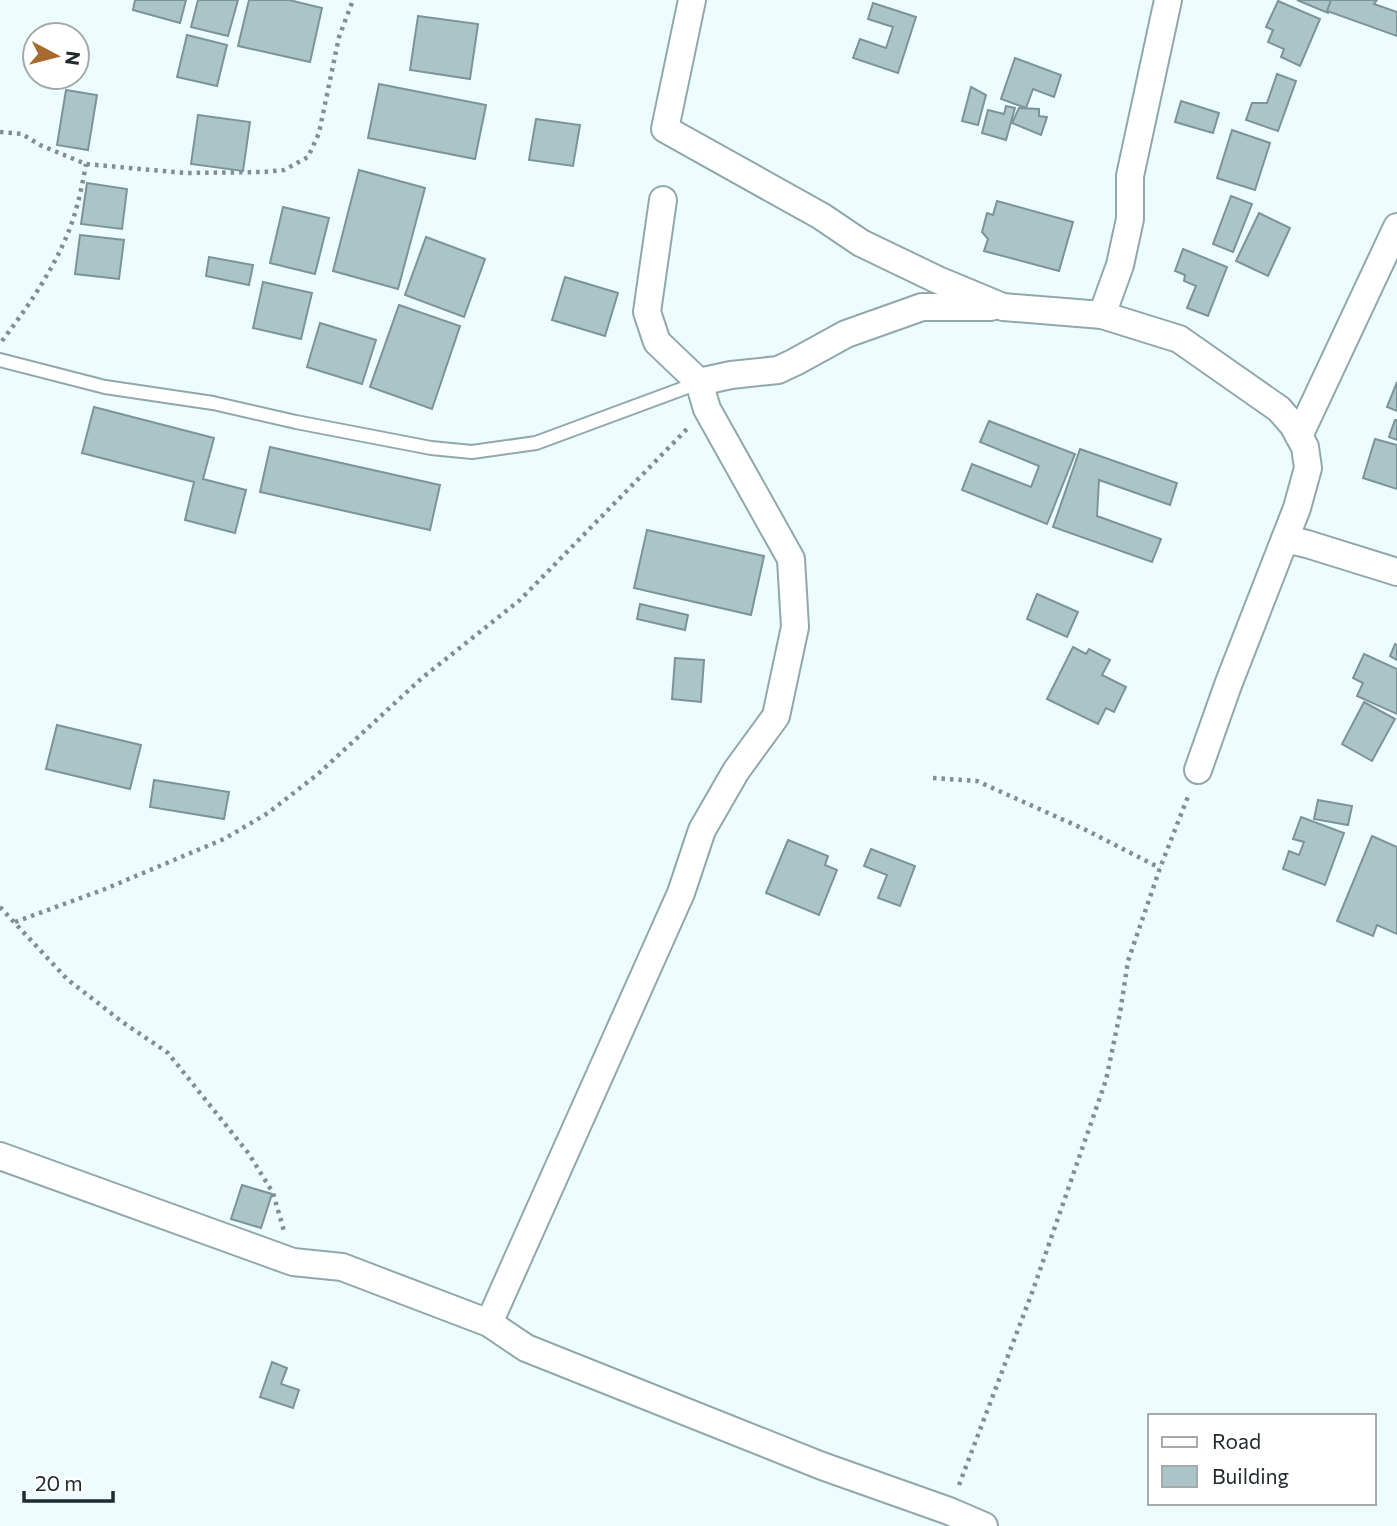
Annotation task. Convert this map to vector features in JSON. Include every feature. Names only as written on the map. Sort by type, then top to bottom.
[{"type":"street","points":[[692,0],[665,130],[821,216],[862,243],[938,280],[1003,307]]},
{"type":"street","points":[[1102,316],[1120,265],[1130,219],[1130,176],[1168,0]]},
{"type":"street","points":[[489,1323],[681,893],[702,830],[736,771],[776,716],[795,627],[790,559],[707,409],[699,382],[657,342],[648,312],[663,200]]},
{"type":"street","points":[[1300,436],[1397,227]]},
{"type":"street","points":[[699,382],[731,375],[778,370],[846,334],[922,307],[1003,307],[1102,316],[1179,339],[1279,409],[1293,425],[1306,447],[1308,468],[1297,508],[1228,685],[1199,770]]},
{"type":"street","points":[[1285,539],[1397,572]]},
{"type":"street","points":[[0,1156],[293,1262],[342,1267],[489,1323],[526,1348],[822,1466],[984,1526]]},
{"type":"lane","points":[[0,360],[105,387],[213,403],[431,448],[472,452],[536,443],[699,382]]},
{"type":"path","points":[[0,132],[22,134],[50,150],[86,164],[185,173],[284,170],[308,157],[319,133],[340,37],[353,0]]},
{"type":"path","points":[[0,344],[22,314],[69,232],[86,164]]},
{"type":"path","points":[[15,922],[104,889],[224,839],[268,813],[318,774],[422,678],[520,600],[707,409]]},
{"type":"path","points":[[949,1511],[1033,1290],[1106,1080],[1128,961],[1160,868],[1199,770]]},
{"type":"path","points":[[933,778],[977,781],[1086,830],[1160,868]]},
{"type":"path","points":[[0,907],[67,979],[168,1053],[249,1154],[273,1194],[293,1262]]},
{"type":"building","points":[[135,0],[186,0],[180,23],[133,10]]},
{"type":"building","points":[[198,0],[238,0],[228,36],[191,27]]},
{"type":"building","points":[[249,0],[289,0],[322,8],[310,62],[238,46]]},
{"type":"building","points":[[1297,0],[1333,0],[1328,13]]},
{"type":"building","points":[[1331,0],[1377,0],[1374,4],[1397,12],[1397,36],[1327,11]]},
{"type":"building","points":[[1278,1],[1320,19],[1300,66],[1281,57],[1284,49],[1268,42],[1273,30],[1266,27]]},
{"type":"building","points":[[873,3],[916,17],[898,73],[853,58],[860,39],[886,48],[893,27],[868,19]]},
{"type":"building","points":[[418,16],[478,24],[470,79],[410,70]]},
{"type":"building","points":[[187,35],[227,45],[217,86],[177,77]]},
{"type":"building","points":[[1015,58],[1061,75],[1054,97],[1033,89],[1026,108],[1001,99]]},
{"type":"building","points":[[1277,74],[1296,81],[1278,131],[1246,120],[1252,103],[1267,103]]},
{"type":"building","points":[[379,84],[486,105],[475,159],[368,138]]},
{"type":"building","points":[[971,87],[986,95],[978,125],[962,121]]},
{"type":"building","points":[[66,91],[97,95],[88,150],[57,145]]},
{"type":"building","points":[[1181,101],[1219,113],[1213,133],[1175,122]]},
{"type":"building","points":[[1006,106],[1015,108],[1006,140],[982,133],[988,110],[1004,114]]},
{"type":"building","points":[[1019,108],[1039,109],[1039,116],[1047,117],[1041,135],[1012,123]]},
{"type":"building","points":[[198,115],[250,122],[243,171],[191,164]]},
{"type":"building","points":[[536,119],[580,125],[573,166],[529,160]]},
{"type":"building","points":[[1232,130],[1270,143],[1255,190],[1217,178]]},
{"type":"building","points":[[359,170],[425,188],[398,289],[333,271]]},
{"type":"building","points":[[87,183],[127,189],[122,229],[81,224]]},
{"type":"building","points":[[1231,196],[1252,204],[1233,252],[1213,244]]},
{"type":"building","points":[[997,201],[1073,222],[1059,271],[984,251],[988,239],[982,232],[987,213],[993,215]]},
{"type":"building","points":[[283,207],[329,218],[315,274],[270,263]]},
{"type":"building","points":[[1259,213],[1290,228],[1268,276],[1236,261]]},
{"type":"building","points":[[80,235],[124,240],[119,279],[75,274]]},
{"type":"building","points":[[426,237],[485,259],[464,317],[405,295]]},
{"type":"building","points":[[1183,249],[1227,267],[1208,316],[1187,308],[1196,286],[1184,281],[1185,275],[1175,271]]},
{"type":"building","points":[[209,257],[253,265],[249,285],[206,276]]},
{"type":"building","points":[[565,277],[618,293],[605,336],[552,320]]},
{"type":"building","points":[[263,282],[312,293],[301,339],[253,328]]},
{"type":"building","points":[[399,305],[460,326],[432,409],[370,387]]},
{"type":"building","points":[[320,323],[376,340],[362,384],[307,367]]},
{"type":"building","points":[[1397,382],[1397,411],[1387,407]]},
{"type":"building","points":[[94,407],[214,438],[203,479],[246,490],[235,533],[185,520],[194,482],[82,453]]},
{"type":"building","points":[[1397,420],[1397,440],[1389,437]]},
{"type":"building","points":[[989,421],[1075,454],[1047,524],[962,490],[972,464],[1031,487],[1039,466],[980,442]]},
{"type":"building","points":[[1375,439],[1397,445],[1397,489],[1363,478]]},
{"type":"building","points":[[270,447],[440,485],[430,530],[260,492]]},
{"type":"building","points":[[1080,449],[1177,483],[1170,505],[1099,480],[1097,516],[1161,539],[1152,562],[1053,527]]},
{"type":"building","points":[[647,530],[764,556],[751,615],[634,588]]},
{"type":"building","points":[[1037,594],[1078,612],[1067,637],[1027,619]]},
{"type":"building","points":[[640,604],[688,615],[685,630],[637,619]]},
{"type":"building","points":[[1395,644],[1397,645],[1397,660],[1390,656]]},
{"type":"building","points":[[1073,647],[1086,654],[1089,649],[1110,660],[1102,675],[1126,687],[1114,712],[1106,708],[1098,724],[1047,699]]},
{"type":"building","points":[[1364,654],[1397,669],[1397,714],[1357,696],[1363,683],[1353,678]]},
{"type":"building","points":[[675,658],[704,660],[701,702],[672,699]]},
{"type":"building","points":[[1364,702],[1395,719],[1372,761],[1342,744]]},
{"type":"building","points":[[57,725],[141,745],[130,789],[46,769]]},
{"type":"building","points":[[154,780],[229,792],[224,819],[150,807]]},
{"type":"building","points":[[1318,800],[1352,806],[1348,825],[1314,819]]},
{"type":"building","points":[[1301,817],[1344,833],[1325,885],[1283,869],[1289,851],[1299,855],[1304,842],[1293,839]]},
{"type":"building","points":[[1372,836],[1397,847],[1397,934],[1377,925],[1373,936],[1337,921]]},
{"type":"building","points":[[788,840],[828,856],[825,865],[837,870],[819,915],[766,893]]},
{"type":"building","points":[[871,849],[915,866],[900,906],[878,898],[887,875],[864,866]]},
{"type":"building","points":[[242,1185],[272,1194],[261,1228],[231,1219]]},
{"type":"building","points":[[272,1362],[287,1368],[281,1384],[299,1390],[293,1408],[260,1397]]}]
